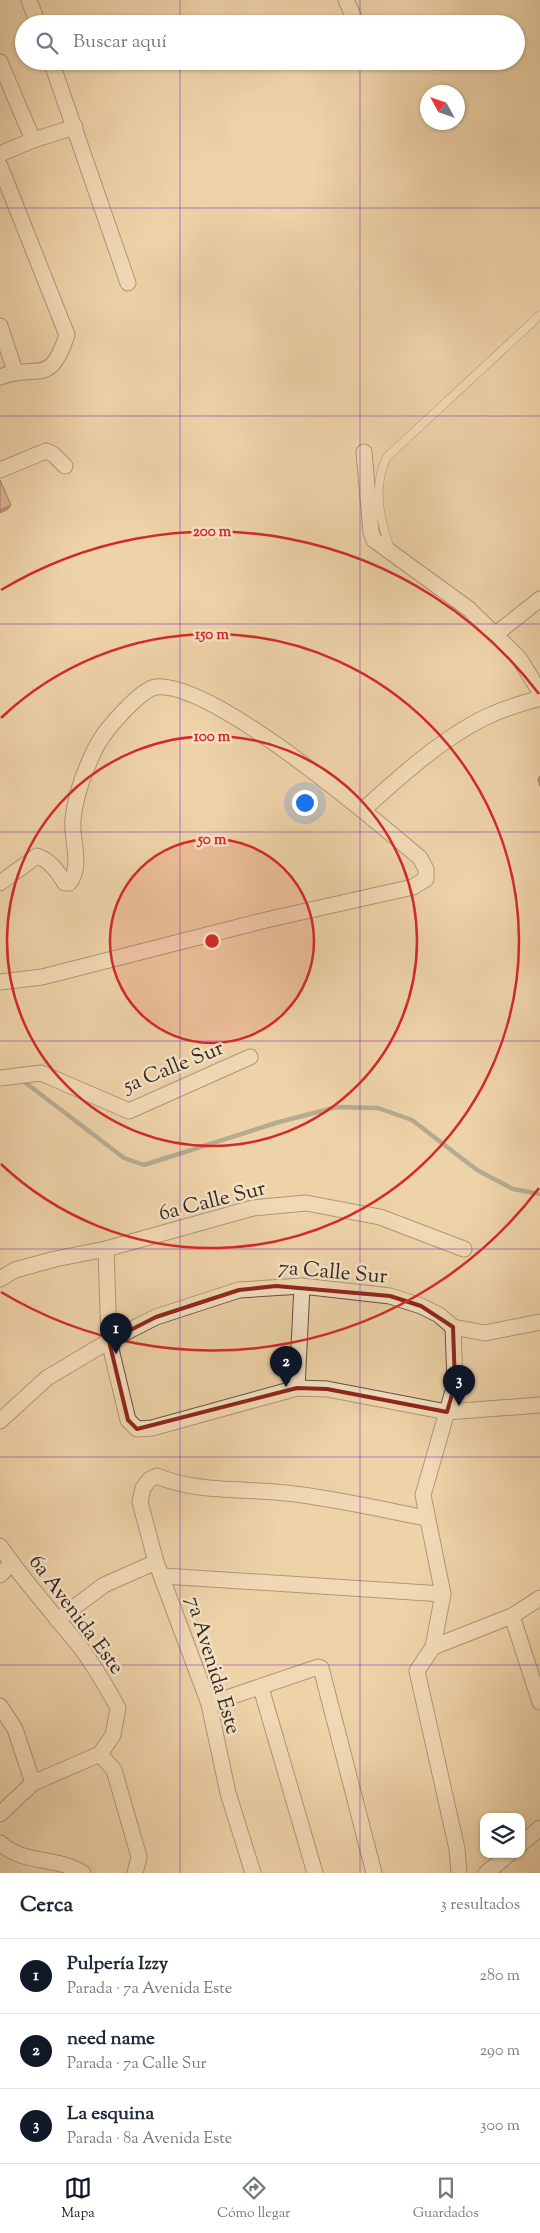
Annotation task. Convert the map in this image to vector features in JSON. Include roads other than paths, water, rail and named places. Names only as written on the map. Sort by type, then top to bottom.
[{"type":"street","points":[[29,0],[35,15]]},
{"type":"street","points":[[346,0],[353,15]]},
{"type":"street","points":[[0,62],[33,140]]},
{"type":"street","points":[[54,70],[128,283]]},
{"type":"street","points":[[0,154],[33,140],[75,127]]},
{"type":"street","points":[[0,166],[67,335],[61,353],[51,366],[40,372],[15,371],[0,377]]},
{"type":"street","points":[[0,326],[15,371]]},
{"type":"street","points":[[0,470],[46,451],[54,454],[65,466]]},
{"type":"street","points":[[364,452],[371,532],[377,543],[469,609],[519,658],[540,692]]},
{"type":"street","points":[[496,634],[540,599]]},
{"type":"street","points":[[0,883],[37,856],[46,859],[65,883],[69,883],[73,879],[75,870],[73,821],[82,781],[99,741],[139,696],[155,687],[175,690],[202,700],[238,720],[363,810],[420,858],[426,869],[426,878],[420,884],[266,920],[42,977],[0,982]]},
{"type":"street","points":[[363,810],[404,772],[447,741],[491,714],[540,698]]},
{"type":"street","name":"5a Calle Sur","points":[[0,1078],[41,1073],[129,1111],[250,1057]]},
{"type":"street","name":"6a Calle Sur","points":[[0,1279],[15,1270],[55,1259],[106,1249],[254,1208],[306,1203],[380,1217],[464,1249]]},
{"type":"street","points":[[106,1249],[109,1341],[128,1420],[137,1430],[152,1428],[297,1388],[327,1389],[447,1412],[540,1405]]},
{"type":"street","points":[[297,1388],[302,1286]]},
{"type":"street","name":"7a Calle Sur","points":[[0,1421],[47,1378],[109,1341],[156,1317],[239,1290],[302,1286],[390,1296],[421,1306],[439,1315],[453,1327],[485,1333],[540,1322]]},
{"type":"street","points":[[453,1327],[455,1384],[423,1495],[426,1518],[443,1594],[433,1647],[418,1671],[457,1849],[458,1873]]},
{"type":"street","name":"7a Avenida Este","points":[[253,1873],[228,1793],[208,1704],[163,1576],[156,1562],[140,1502],[144,1488],[149,1480],[156,1476],[167,1480],[214,1488],[286,1493],[426,1518]]},
{"type":"street","name":"6a Avenida Este","points":[[0,1546],[94,1666],[118,1708],[113,1735],[100,1754]]},
{"type":"street","points":[[57,1620],[104,1586],[156,1562]]},
{"type":"street","points":[[0,1575],[12,1563]]},
{"type":"street","points":[[163,1576],[443,1594]]},
{"type":"street","points":[[433,1647],[512,1616],[540,1598]]},
{"type":"street","points":[[512,1616],[540,1702]]},
{"type":"street","points":[[208,1704],[318,1667],[321,1668],[374,1873]]},
{"type":"street","points":[[260,1688],[315,1873]]},
{"type":"street","points":[[0,1706],[15,1729],[33,1783]]},
{"type":"street","points":[[0,1814],[33,1783],[100,1754],[114,1770],[139,1857],[135,1873]]},
{"type":"street","points":[[525,1841],[540,1828]]},
{"type":"street","points":[[0,1843],[19,1855],[73,1867],[82,1873]]},
{"type":"street","points":[[486,1873],[504,1858]]},
{"type":"lane","points":[[392,553],[381,522],[378,489],[379,472],[387,457],[540,315]]},
{"type":"waterway","points":[[22,1080],[124,1158],[144,1165],[279,1122],[337,1107],[378,1108],[412,1120],[477,1170],[513,1189],[540,1194]]},
{"type":"place","name":"Pulpería Izzy","points":[[116,1354]]},
{"type":"place","name":"need name","points":[[286,1387]]},
{"type":"place","name":"La esquina","points":[[459,1406]]}]
